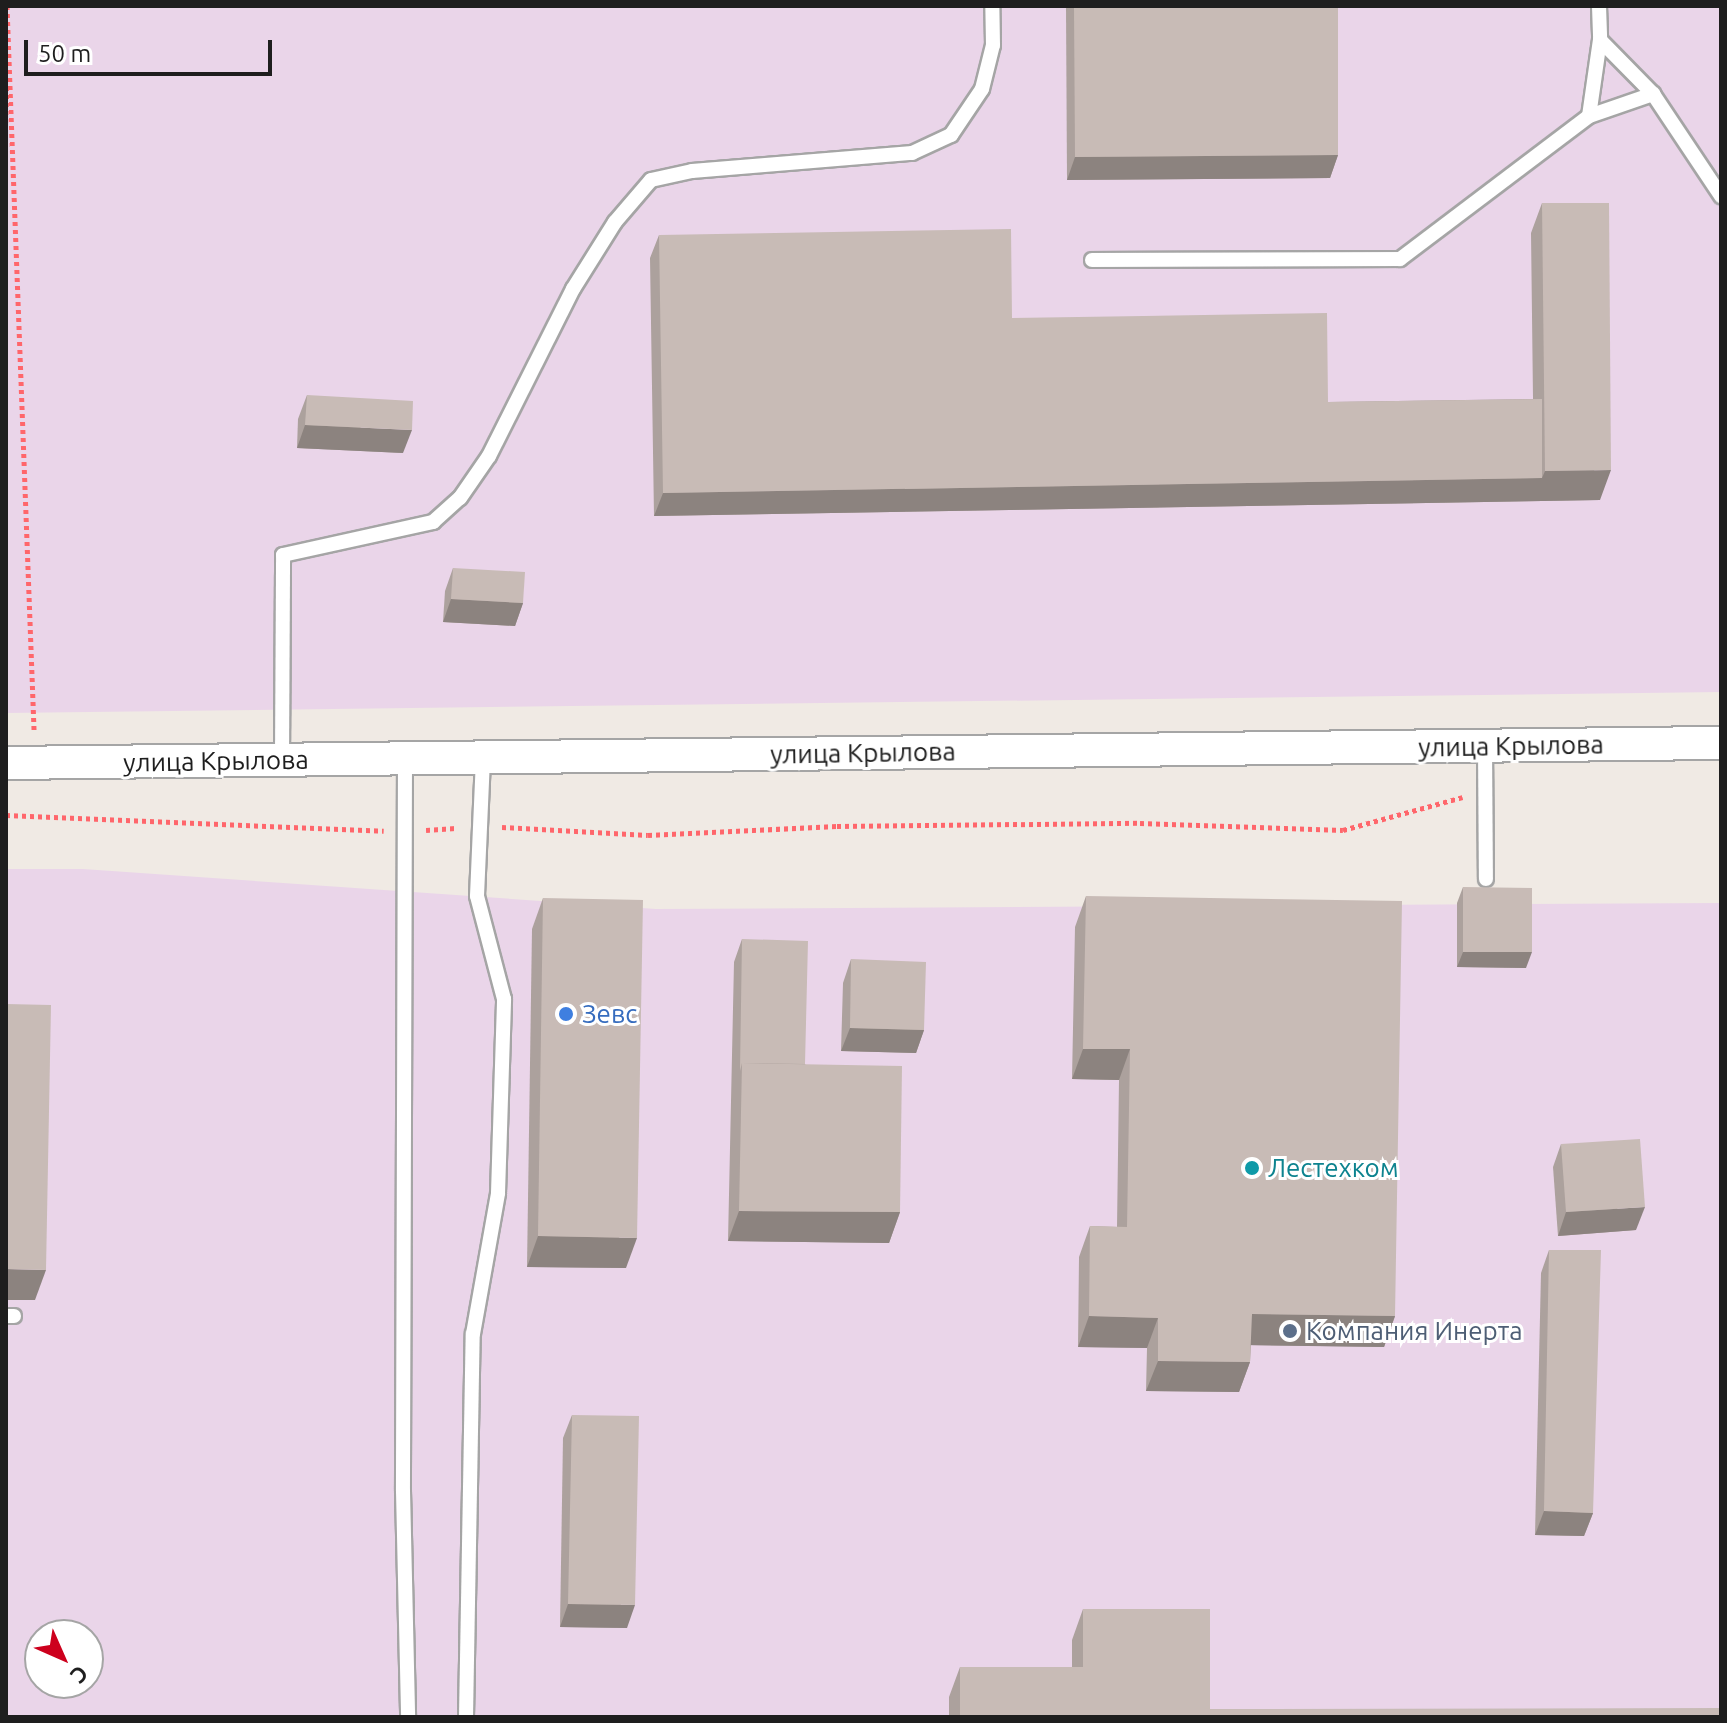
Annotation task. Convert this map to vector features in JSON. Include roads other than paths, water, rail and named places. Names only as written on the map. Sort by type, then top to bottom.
[{"type":"street","name":"улица Крылова","points":[[20,763],[1721,743]]},
{"type":"lane","points":[[282,760],[283,555],[433,522],[460,498],[489,456],[573,289],[615,222],[651,180],[692,171],[912,153],[951,135],[982,89],[993,45],[992,6]]},
{"type":"lane","points":[[1589,116],[1600,40],[1599,6]]},
{"type":"lane","points":[[1600,40],[1653,94],[1721,196]]},
{"type":"lane","points":[[1092,260],[1400,259],[1589,116],[1653,94]]},
{"type":"lane","points":[[1485,746],[1486,879]]},
{"type":"lane","points":[[405,758],[403,1491],[408,1717]]},
{"type":"lane","points":[[466,1717],[473,1334],[498,1193],[504,999],[477,896],[483,758]]},
{"type":"place","name":"Зевс","points":[[566,1014]]},
{"type":"place","name":"Лестехком","points":[[1252,1168]]},
{"type":"place","name":"Компания Инерта","points":[[1290,1331]]}]
